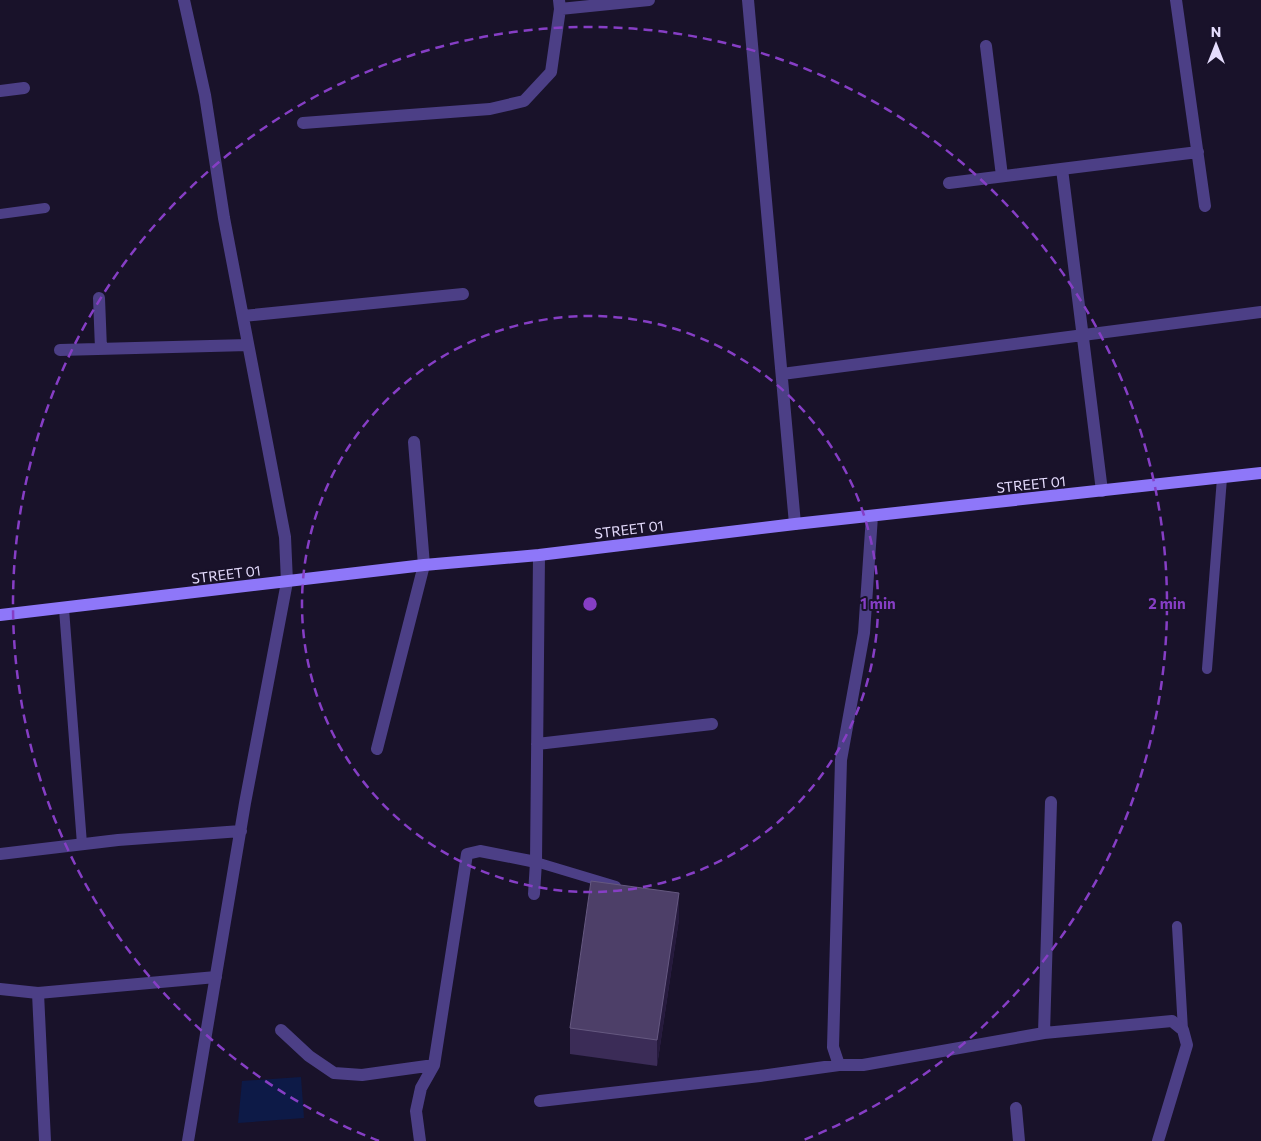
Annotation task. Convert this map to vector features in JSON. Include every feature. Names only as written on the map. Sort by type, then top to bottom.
[{"type":"street","points":[[184,0],[205,95],[224,218],[285,537],[287,582],[241,831],[188,1141]]},
{"type":"street","points":[[303,123],[490,109],[524,101],[551,72],[559,4],[649,0]]},
{"type":"street","points":[[748,0],[795,524]]},
{"type":"street","points":[[1176,0],[1205,206]]},
{"type":"street","points":[[986,46],[1002,176]]},
{"type":"street","points":[[0,91],[24,88]]},
{"type":"street","points":[[949,183],[1198,152]]},
{"type":"street","points":[[1062,169],[1102,491]]},
{"type":"street","points":[[243,316],[463,294]]},
{"type":"street","points":[[99,298],[101,349]]},
{"type":"street","points":[[782,374],[1261,312]]},
{"type":"street","points":[[60,350],[248,345]]},
{"type":"street","points":[[377,749],[424,565],[414,442]]},
{"type":"street","name":"STREET 01","points":[[0,615],[64,609],[424,565],[539,555],[795,524],[1261,473]]},
{"type":"street","points":[[839,1065],[834,1047],[841,760],[864,633],[872,516]]},
{"type":"street","points":[[534,894],[538,744],[539,555]]},
{"type":"street","points":[[538,744],[712,724]]},
{"type":"street","points":[[1044,1033],[1051,802]]},
{"type":"street","points":[[0,854],[118,840],[241,831]]},
{"type":"street","points":[[420,1141],[416,1111],[421,1088],[434,1066],[468,854],[480,851],[536,862]]},
{"type":"street","points":[[0,989],[38,993],[216,976]]},
{"type":"street","points":[[38,993],[45,1141]]},
{"type":"street","points":[[540,1101],[839,1065],[863,1065],[1044,1033],[1172,1021],[1183,1030],[1186,1045],[1158,1141]]},
{"type":"street","points":[[281,1030],[309,1056],[334,1073],[362,1075],[434,1066]]},
{"type":"street","points":[[1016,1108],[1019,1141]]},
{"type":"lane","points":[[0,214],[45,208]]},
{"type":"lane","points":[[1207,669],[1222,478]]},
{"type":"lane","points":[[64,609],[82,844]]},
{"type":"lane","points":[[536,862],[626,889]]},
{"type":"lane","points":[[1177,926],[1183,1030]]},
{"type":"water","points":[[301,1077],[304,1118],[238,1123],[242,1081]]},
{"type":"building","points":[[591,881],[679,893],[657,1040],[570,1028]]}]
